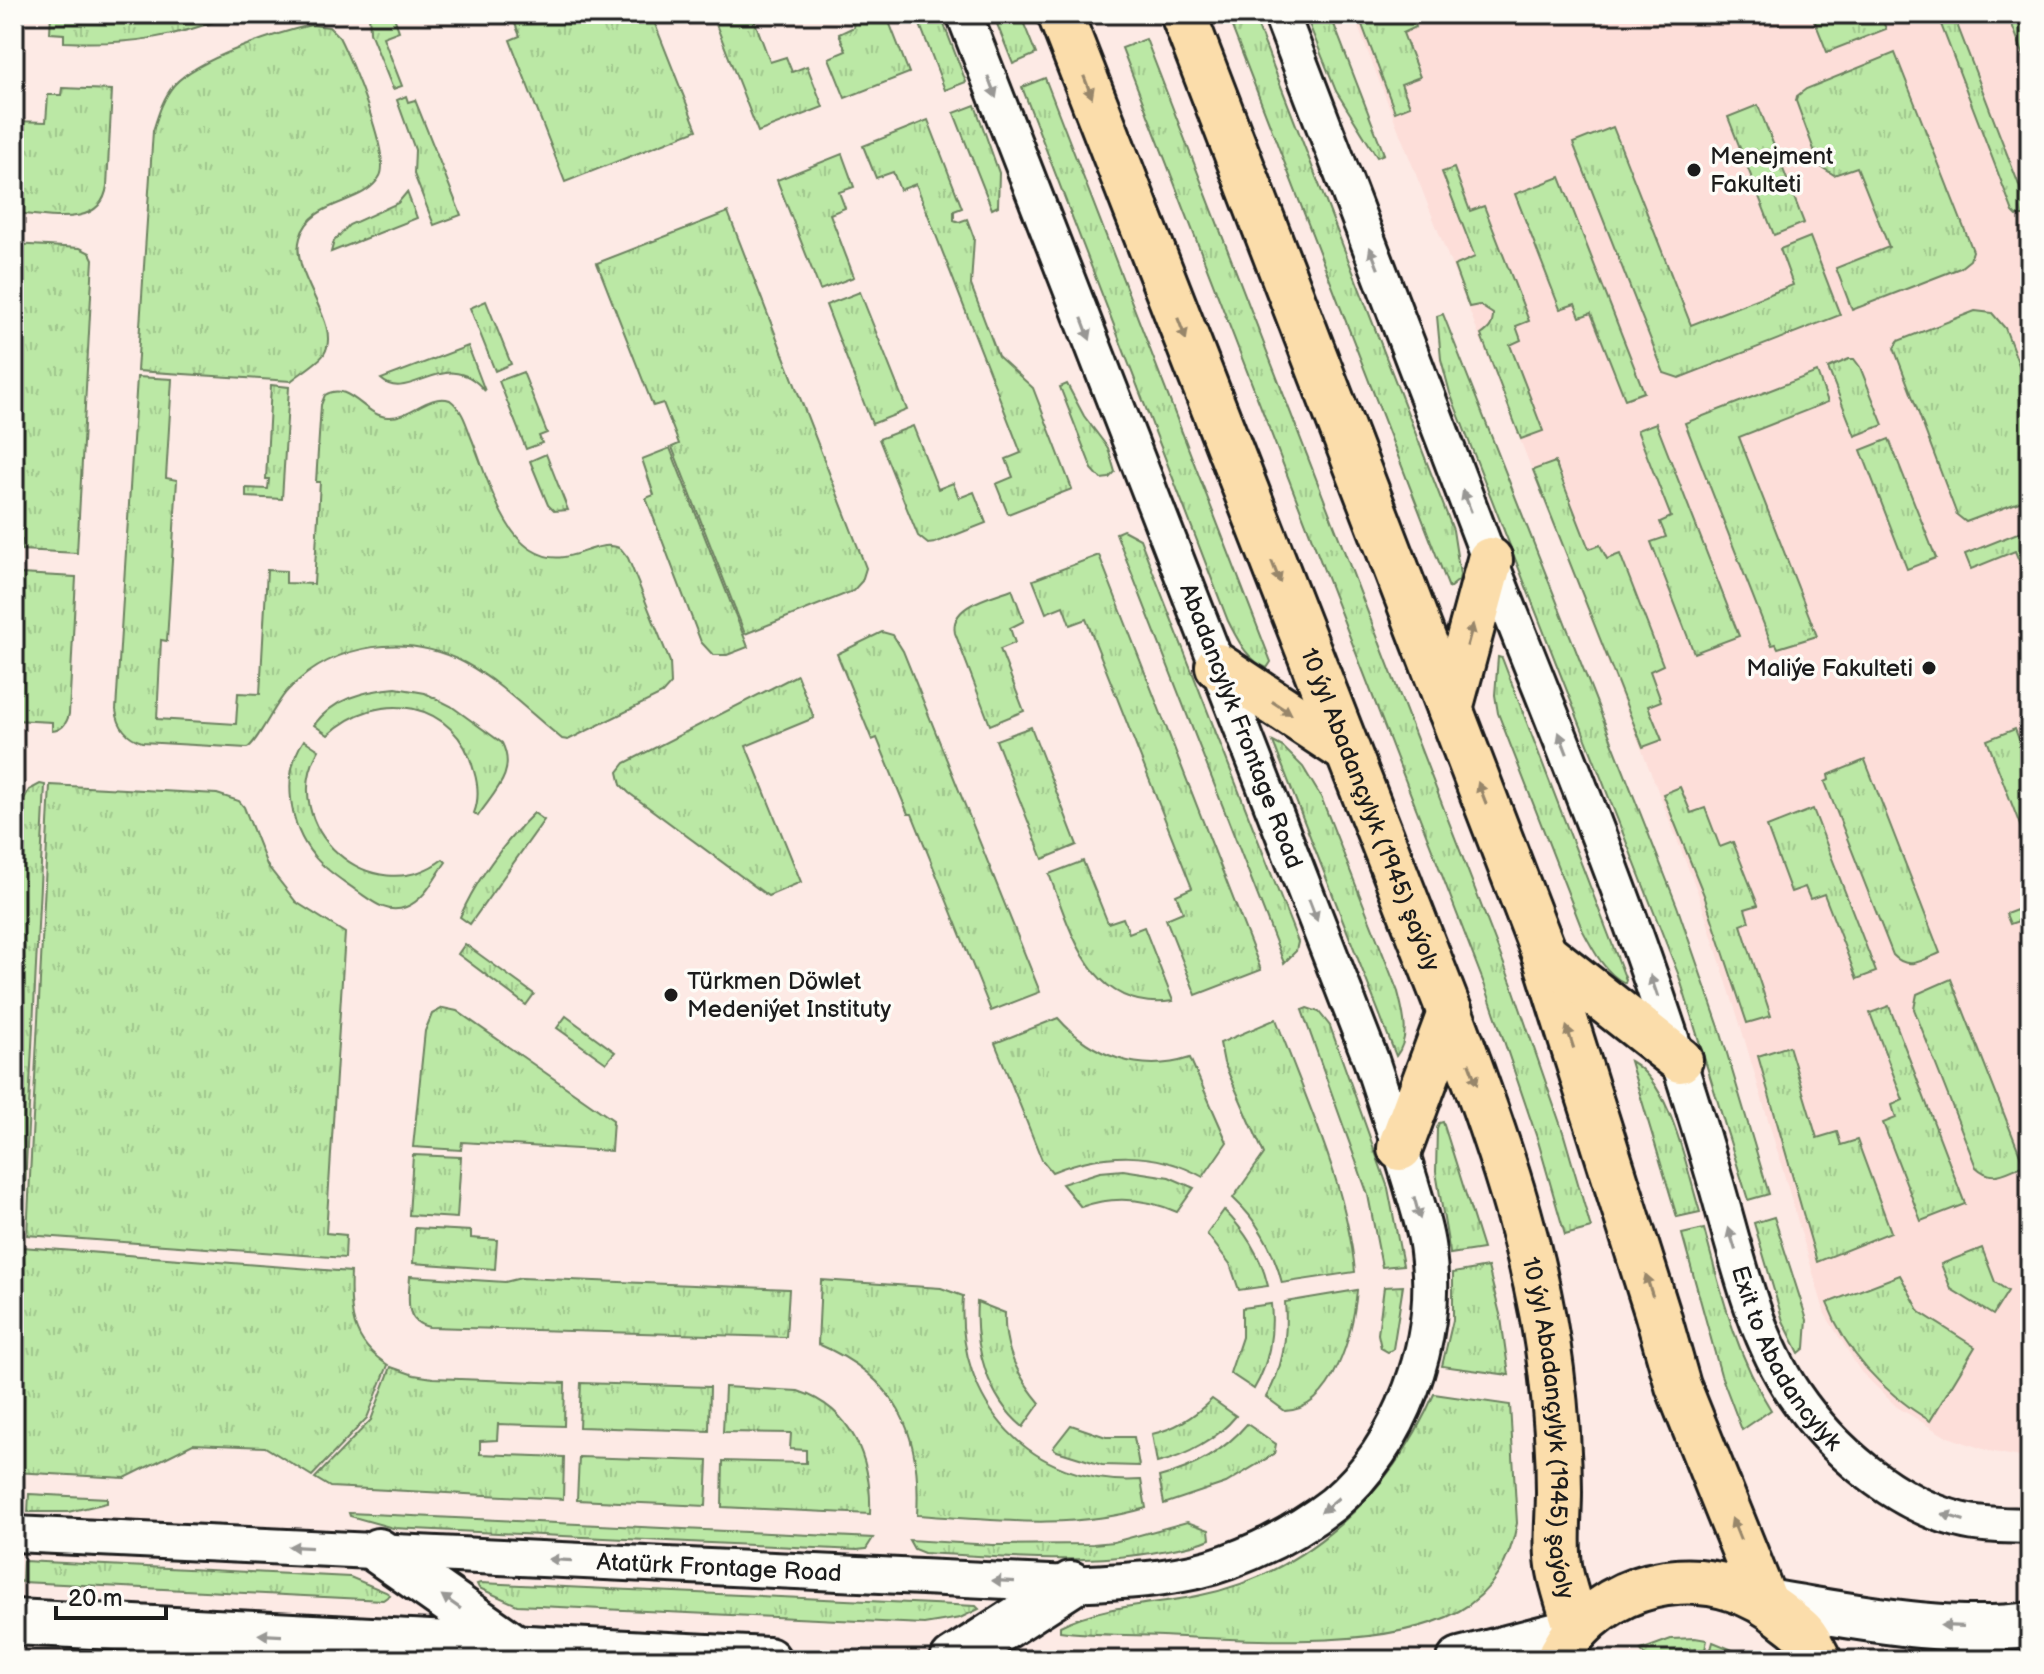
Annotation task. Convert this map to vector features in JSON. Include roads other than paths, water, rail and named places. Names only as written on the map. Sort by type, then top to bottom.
[{"type":"main road","name":"10 ýyl Abadançylyk (1945) şaýoly","points":[[1060,14],[1450,1013],[1507,1174],[1524,1232],[1551,1372],[1559,1472],[1559,1569],[1567,1645]]},
{"type":"main road","points":[[1183,14],[1544,953],[1678,1386],[1765,1602],[1803,1633],[1819,1660]]},
{"type":"main road","points":[[1450,709],[1490,560]]},
{"type":"main road","points":[[1218,666],[1346,750]]},
{"type":"main road","points":[[1544,953],[1680,1060]]},
{"type":"main road","points":[[1400,1148],[1450,1013]]},
{"type":"main road","points":[[378,1551],[515,1647]]},
{"type":"main road","points":[[1460,1660],[1567,1645],[1608,1604],[1645,1586],[1686,1581],[1727,1585],[1765,1602],[1876,1620],[1942,1626],[2030,1625]]},
{"type":"main road","points":[[953,1660],[1071,1584]]},
{"type":"main road","points":[[14,1622],[768,1660]]},
{"type":"street","name":"Abadancylyk Frontage Road","points":[[964,14],[1371,1060],[1400,1148],[1428,1251],[1430,1292],[1424,1348],[1400,1413],[1381,1447]]},
{"type":"street","points":[[1281,14],[1584,796],[1680,1060]]},
{"type":"street","name":"Exit to Abadancylyk","points":[[1680,1060],[1750,1299],[1791,1390],[1814,1422],[1871,1474],[1902,1496],[1931,1510],[1961,1520],[2030,1526]]},
{"type":"street","name":"Atatürk Frontage Road","points":[[14,1534],[1071,1584],[1134,1581],[1225,1563],[1279,1540],[1335,1502],[1381,1447]]},
{"type":"place","name":"Menejment Fakulteti","points":[[1694,170]]},
{"type":"place","name":"Maliýe Fakulteti","points":[[1929,668]]},
{"type":"place","name":"Türkmen Döwlet Medeniýet Instituty","points":[[671,995]]}]
